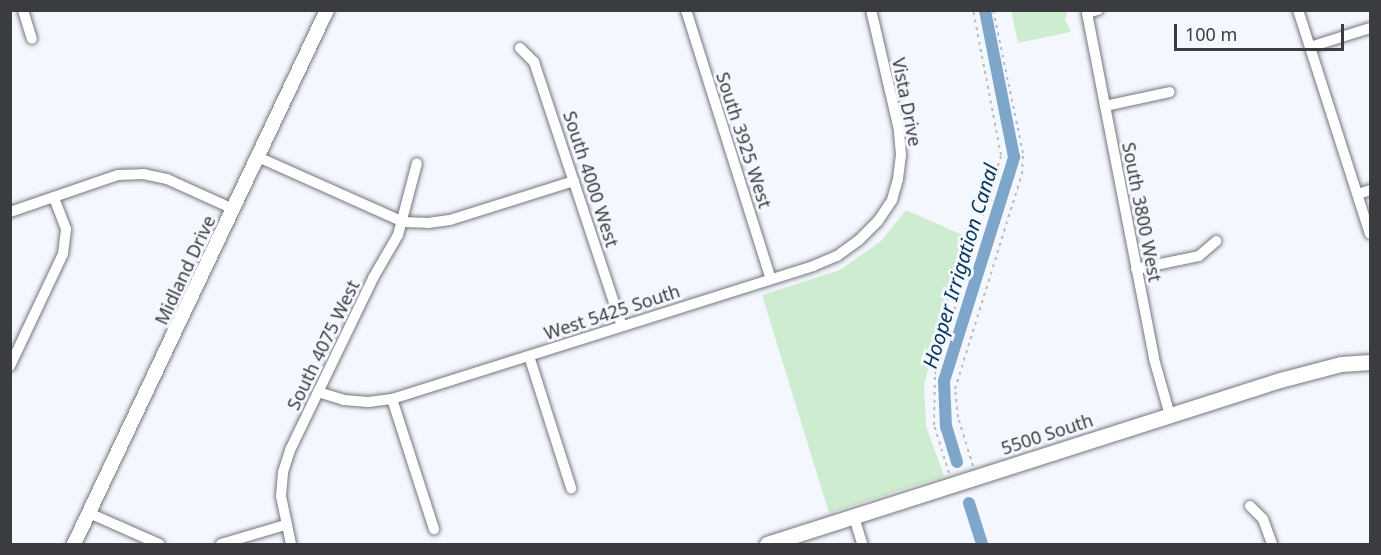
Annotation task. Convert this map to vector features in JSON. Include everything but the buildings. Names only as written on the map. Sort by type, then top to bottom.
[{"type":"main road","name":"5500 South","points":[[767,544],[1280,380],[1341,364],[1371,362]]},
{"type":"street","points":[[23,10],[32,39]]},
{"type":"street","name":"Midland Drive","points":[[75,544],[327,10]]},
{"type":"street","name":"South 3925 West","points":[[686,10],[771,279]]},
{"type":"street","name":"Vista Drive","points":[[870,10],[899,130],[901,155],[892,200]]},
{"type":"street","name":"South 3800 West","points":[[1098,10],[1087,13],[1154,358],[1170,415]]},
{"type":"street","points":[[1298,10],[1371,234]]},
{"type":"street","points":[[1310,47],[1371,28]]},
{"type":"street","name":"South 4000 West","points":[[520,48],[534,62],[622,326]]},
{"type":"street","points":[[1105,106],[1170,92]]},
{"type":"street","points":[[258,157],[403,222],[428,223],[450,220],[574,181]]},
{"type":"street","name":"South 4075 West","points":[[291,544],[285,525],[281,496],[283,472],[291,448],[403,222],[417,164]]},
{"type":"street","points":[[10,212],[118,175],[143,174],[167,179],[233,209]]},
{"type":"street","points":[[1358,194],[1371,190]]},
{"type":"street","points":[[10,366],[63,254],[66,229],[54,197]]},
{"type":"street","name":"West 5425 South","points":[[318,392],[344,400],[368,402],[392,399],[771,279],[837,256],[859,240],[878,221],[892,200]]},
{"type":"street","points":[[1136,269],[1199,256],[1216,242]]},
{"type":"street","points":[[529,356],[571,488]]},
{"type":"street","points":[[392,399],[434,529]]},
{"type":"street","points":[[1250,506],[1263,519],[1272,544]]},
{"type":"street","points":[[89,513],[159,544]]},
{"type":"street","points":[[854,517],[862,544]]},
{"type":"street","points":[[221,544],[285,525]]},
{"type":"path","points":[[953,485],[934,425],[935,374],[1001,155],[973,10]]},
{"type":"path","points":[[976,477],[958,417],[955,389],[1022,174],[1023,153],[993,10]]},
{"type":"green space","points":[[1011,11],[1067,11],[1065,20],[1071,32],[1018,43]]},
{"type":"green space","points":[[906,210],[967,237],[924,384],[926,426],[944,476],[829,513],[762,295],[840,270],[881,241]]},
{"type":"waterway","name":"Hooper Irrigation Canal","points":[[957,462],[946,427],[944,381],[1014,157],[985,10]]},
{"type":"waterway","name":"Hooper Irrigation Canal","points":[[969,503],[982,544]]}]
